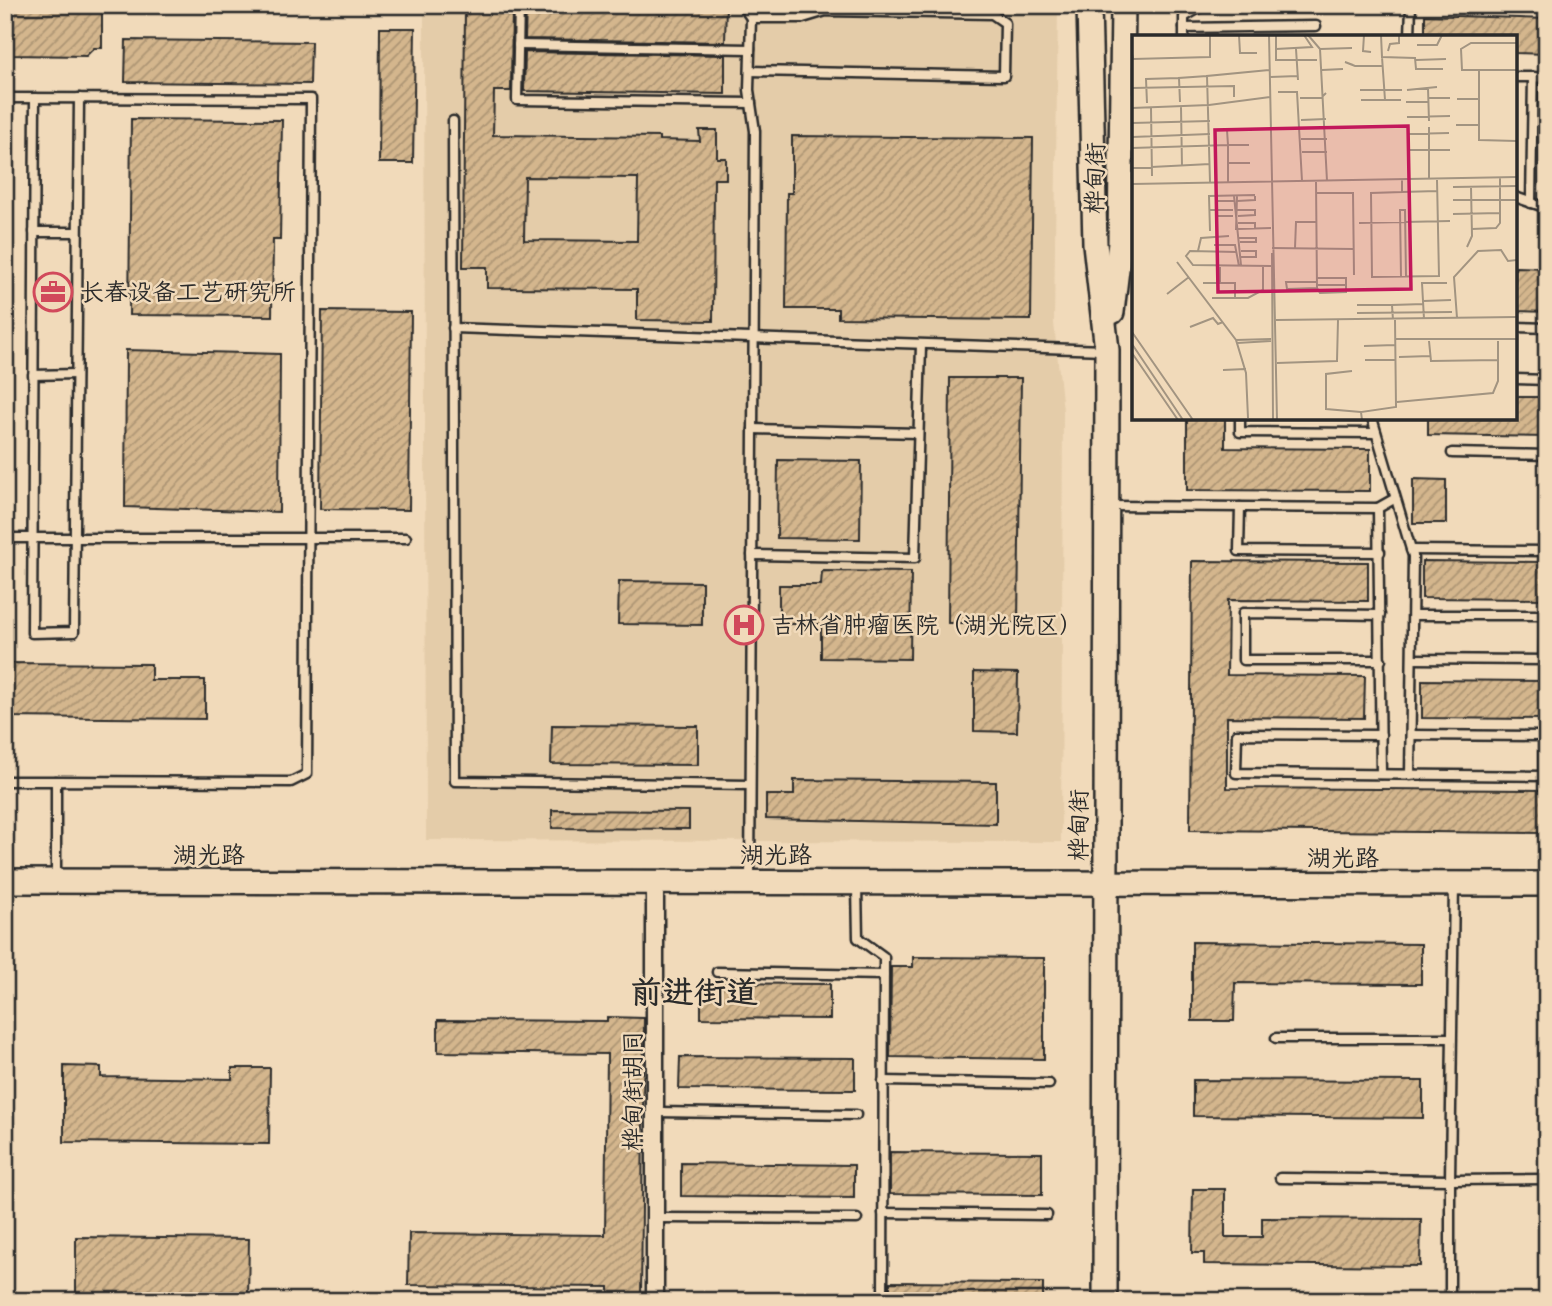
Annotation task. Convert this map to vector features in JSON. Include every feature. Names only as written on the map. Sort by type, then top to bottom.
[{"type":"street","name":"桦甸街","points":[[1089,5],[1095,244],[1107,350],[1105,1301]]},
{"type":"street","name":"桦甸街","points":[[1107,350],[1127,208],[1123,5]]},
{"type":"street","name":"湖光路","points":[[5,881],[655,880],[1547,884]]},
{"type":"street","name":"桦甸街胡同","points":[[654,1301],[657,1112],[655,880]]},
{"type":"lane","points":[[519,5],[517,100],[751,103]]},
{"type":"lane","points":[[742,5],[751,18],[751,103],[755,131],[750,881]]},
{"type":"lane","points":[[1204,5],[1184,17],[1184,33],[1316,26]]},
{"type":"lane","points":[[1410,35],[1411,5]]},
{"type":"lane","points":[[750,71],[1004,76],[1005,23],[992,14],[826,11],[803,18],[751,18]]},
{"type":"lane","points":[[518,44],[750,49]]},
{"type":"lane","points":[[1517,77],[1547,78]]},
{"type":"lane","points":[[1531,203],[1533,77]]},
{"type":"lane","points":[[5,98],[311,99],[307,774],[291,782],[5,781]]},
{"type":"lane","points":[[35,98],[32,633],[74,632],[79,98]]},
{"type":"lane","points":[[453,121],[455,781],[750,785]]},
{"type":"lane","points":[[1517,198],[1547,208]]},
{"type":"lane","points":[[34,232],[77,232]]},
{"type":"lane","points":[[1517,327],[1547,328]]},
{"type":"lane","points":[[453,328],[1107,350]]},
{"type":"lane","points":[[752,555],[915,558],[920,345]]},
{"type":"lane","points":[[33,374],[76,374]]},
{"type":"lane","points":[[1517,379],[1547,380]]},
{"type":"lane","points":[[1240,420],[1240,432],[1376,433]]},
{"type":"lane","points":[[1373,420],[1411,550],[1413,659],[1410,775]]},
{"type":"lane","points":[[753,429],[918,433]]},
{"type":"lane","points":[[1452,453],[1547,455]]},
{"type":"lane","points":[[1106,506],[1378,508],[1394,499]]},
{"type":"lane","points":[[1240,507],[1240,551],[1380,552]]},
{"type":"lane","points":[[1378,508],[1381,774]]},
{"type":"lane","points":[[5,538],[406,538]]},
{"type":"lane","points":[[1411,550],[1547,551]]},
{"type":"lane","points":[[1380,614],[1243,614],[1242,660],[1381,660]]},
{"type":"lane","points":[[1413,615],[1545,615],[1546,660],[1413,659]]},
{"type":"lane","points":[[1381,735],[1237,734],[1236,773],[1545,776],[1544,736],[1411,735]]},
{"type":"lane","points":[[56,781],[56,881]]},
{"type":"lane","points":[[857,881],[858,938],[884,957],[883,1301]]},
{"type":"lane","points":[[1450,1301],[1450,1038],[1454,884]]},
{"type":"lane","points":[[717,972],[884,975]]},
{"type":"lane","points":[[1276,1038],[1450,1038]]},
{"type":"lane","points":[[883,1081],[1049,1084]]},
{"type":"lane","points":[[657,1112],[856,1115]]},
{"type":"lane","points":[[1280,1178],[1547,1179]]},
{"type":"lane","points":[[883,1213],[1047,1215]]},
{"type":"lane","points":[[656,1218],[857,1219]]},
{"type":"shaded area","name":"吉林省肿瘤医院（湖光院区）","points":[[424,5],[1058,5],[1054,323],[1063,411],[1061,842],[426,840]]},
{"type":"building","points":[[8,5],[102,5],[102,48],[94,48],[86,56],[8,55]]},
{"type":"building","points":[[465,5],[512,5],[511,91],[494,91],[493,135],[659,137],[659,140],[700,141],[699,130],[717,130],[717,158],[726,158],[726,179],[714,179],[713,321],[637,320],[637,289],[487,288],[487,267],[463,267]],"holes":[[[525,177],[638,178],[637,241],[524,240]]]},
{"type":"building","points":[[526,5],[726,5],[725,42],[525,39]]},
{"type":"building","points":[[1425,15],[1547,19],[1547,54],[1517,53],[1517,35],[1425,35]]},
{"type":"building","points":[[380,28],[415,28],[413,163],[379,163]]},
{"type":"building","points":[[126,40],[311,42],[310,84],[125,82]]},
{"type":"building","points":[[525,52],[725,55],[725,94],[524,91]]},
{"type":"building","points":[[131,119],[282,120],[280,240],[273,240],[272,316],[129,315]]},
{"type":"building","points":[[792,136],[1033,138],[1031,320],[838,318],[838,309],[786,309],[787,193],[792,193]]},
{"type":"building","points":[[1517,267],[1547,268],[1547,312],[1517,311]]},
{"type":"building","points":[[322,311],[411,312],[409,510],[320,509]]},
{"type":"building","points":[[126,350],[280,354],[279,512],[125,507]]},
{"type":"building","points":[[950,378],[1021,378],[1018,623],[948,623]]},
{"type":"building","points":[[1517,397],[1547,397],[1547,437],[1428,435],[1428,420],[1517,420]]},
{"type":"building","points":[[1187,420],[1225,420],[1225,448],[1370,449],[1370,491],[1187,490]]},
{"type":"building","points":[[778,460],[861,461],[860,539],[777,538]]},
{"type":"building","points":[[1413,479],[1446,480],[1446,523],[1413,523]]},
{"type":"building","points":[[1192,561],[1368,562],[1368,601],[1228,600],[1227,675],[1365,676],[1364,718],[1227,717],[1227,788],[1547,790],[1547,833],[1190,830]]},
{"type":"building","points":[[1422,561],[1547,562],[1547,599],[1422,598]]},
{"type":"building","points":[[822,571],[911,572],[910,659],[821,658],[821,624],[779,624],[779,585],[821,585]]},
{"type":"building","points":[[619,581],[702,582],[702,625],[618,624]]},
{"type":"building","points":[[5,663],[151,664],[151,680],[205,680],[205,719],[5,717]]},
{"type":"building","points":[[974,672],[1018,673],[1017,732],[974,731]]},
{"type":"building","points":[[1422,680],[1547,681],[1547,719],[1422,718]]},
{"type":"building","points":[[552,725],[698,726],[698,765],[551,764]]},
{"type":"building","points":[[794,780],[996,782],[996,824],[766,819],[766,795],[794,795]]},
{"type":"building","points":[[552,810],[689,811],[689,829],[552,828]]},
{"type":"building","points":[[1192,942],[1421,944],[1421,984],[1235,983],[1234,1021],[1192,1021]]},
{"type":"building","points":[[913,957],[1044,958],[1044,1059],[890,1057],[891,967],[913,967]]},
{"type":"building","points":[[701,983],[830,984],[830,1019],[701,1018]]},
{"type":"building","points":[[607,1017],[644,1018],[641,1301],[609,1301],[609,1287],[408,1285],[409,1233],[605,1235],[607,1054],[438,1052],[438,1020],[607,1021]]},
{"type":"building","points":[[680,1057],[855,1058],[855,1090],[679,1089]]},
{"type":"building","points":[[64,1066],[101,1067],[101,1077],[232,1079],[232,1068],[270,1068],[269,1144],[64,1142]]},
{"type":"building","points":[[1193,1080],[1423,1081],[1423,1118],[1193,1116]]},
{"type":"building","points":[[890,1152],[1042,1153],[1042,1195],[890,1194]]},
{"type":"building","points":[[681,1163],[854,1165],[854,1198],[681,1196]]},
{"type":"building","points":[[1193,1189],[1225,1189],[1225,1237],[1262,1237],[1262,1218],[1421,1219],[1420,1266],[1204,1264],[1204,1253],[1192,1253]]},
{"type":"building","points":[[76,1237],[249,1239],[248,1301],[76,1301]]},
{"type":"building","points":[[890,1282],[1043,1283],[1043,1301],[890,1301]]},
{"type":"place","name":"长春设备工艺研究所","points":[[53,292]]},
{"type":"place","name":"吉林省肿瘤医院（湖光院区）","points":[[744,625]]},
{"type":"district","name":"前进街道","points":[[694,992]]}]
